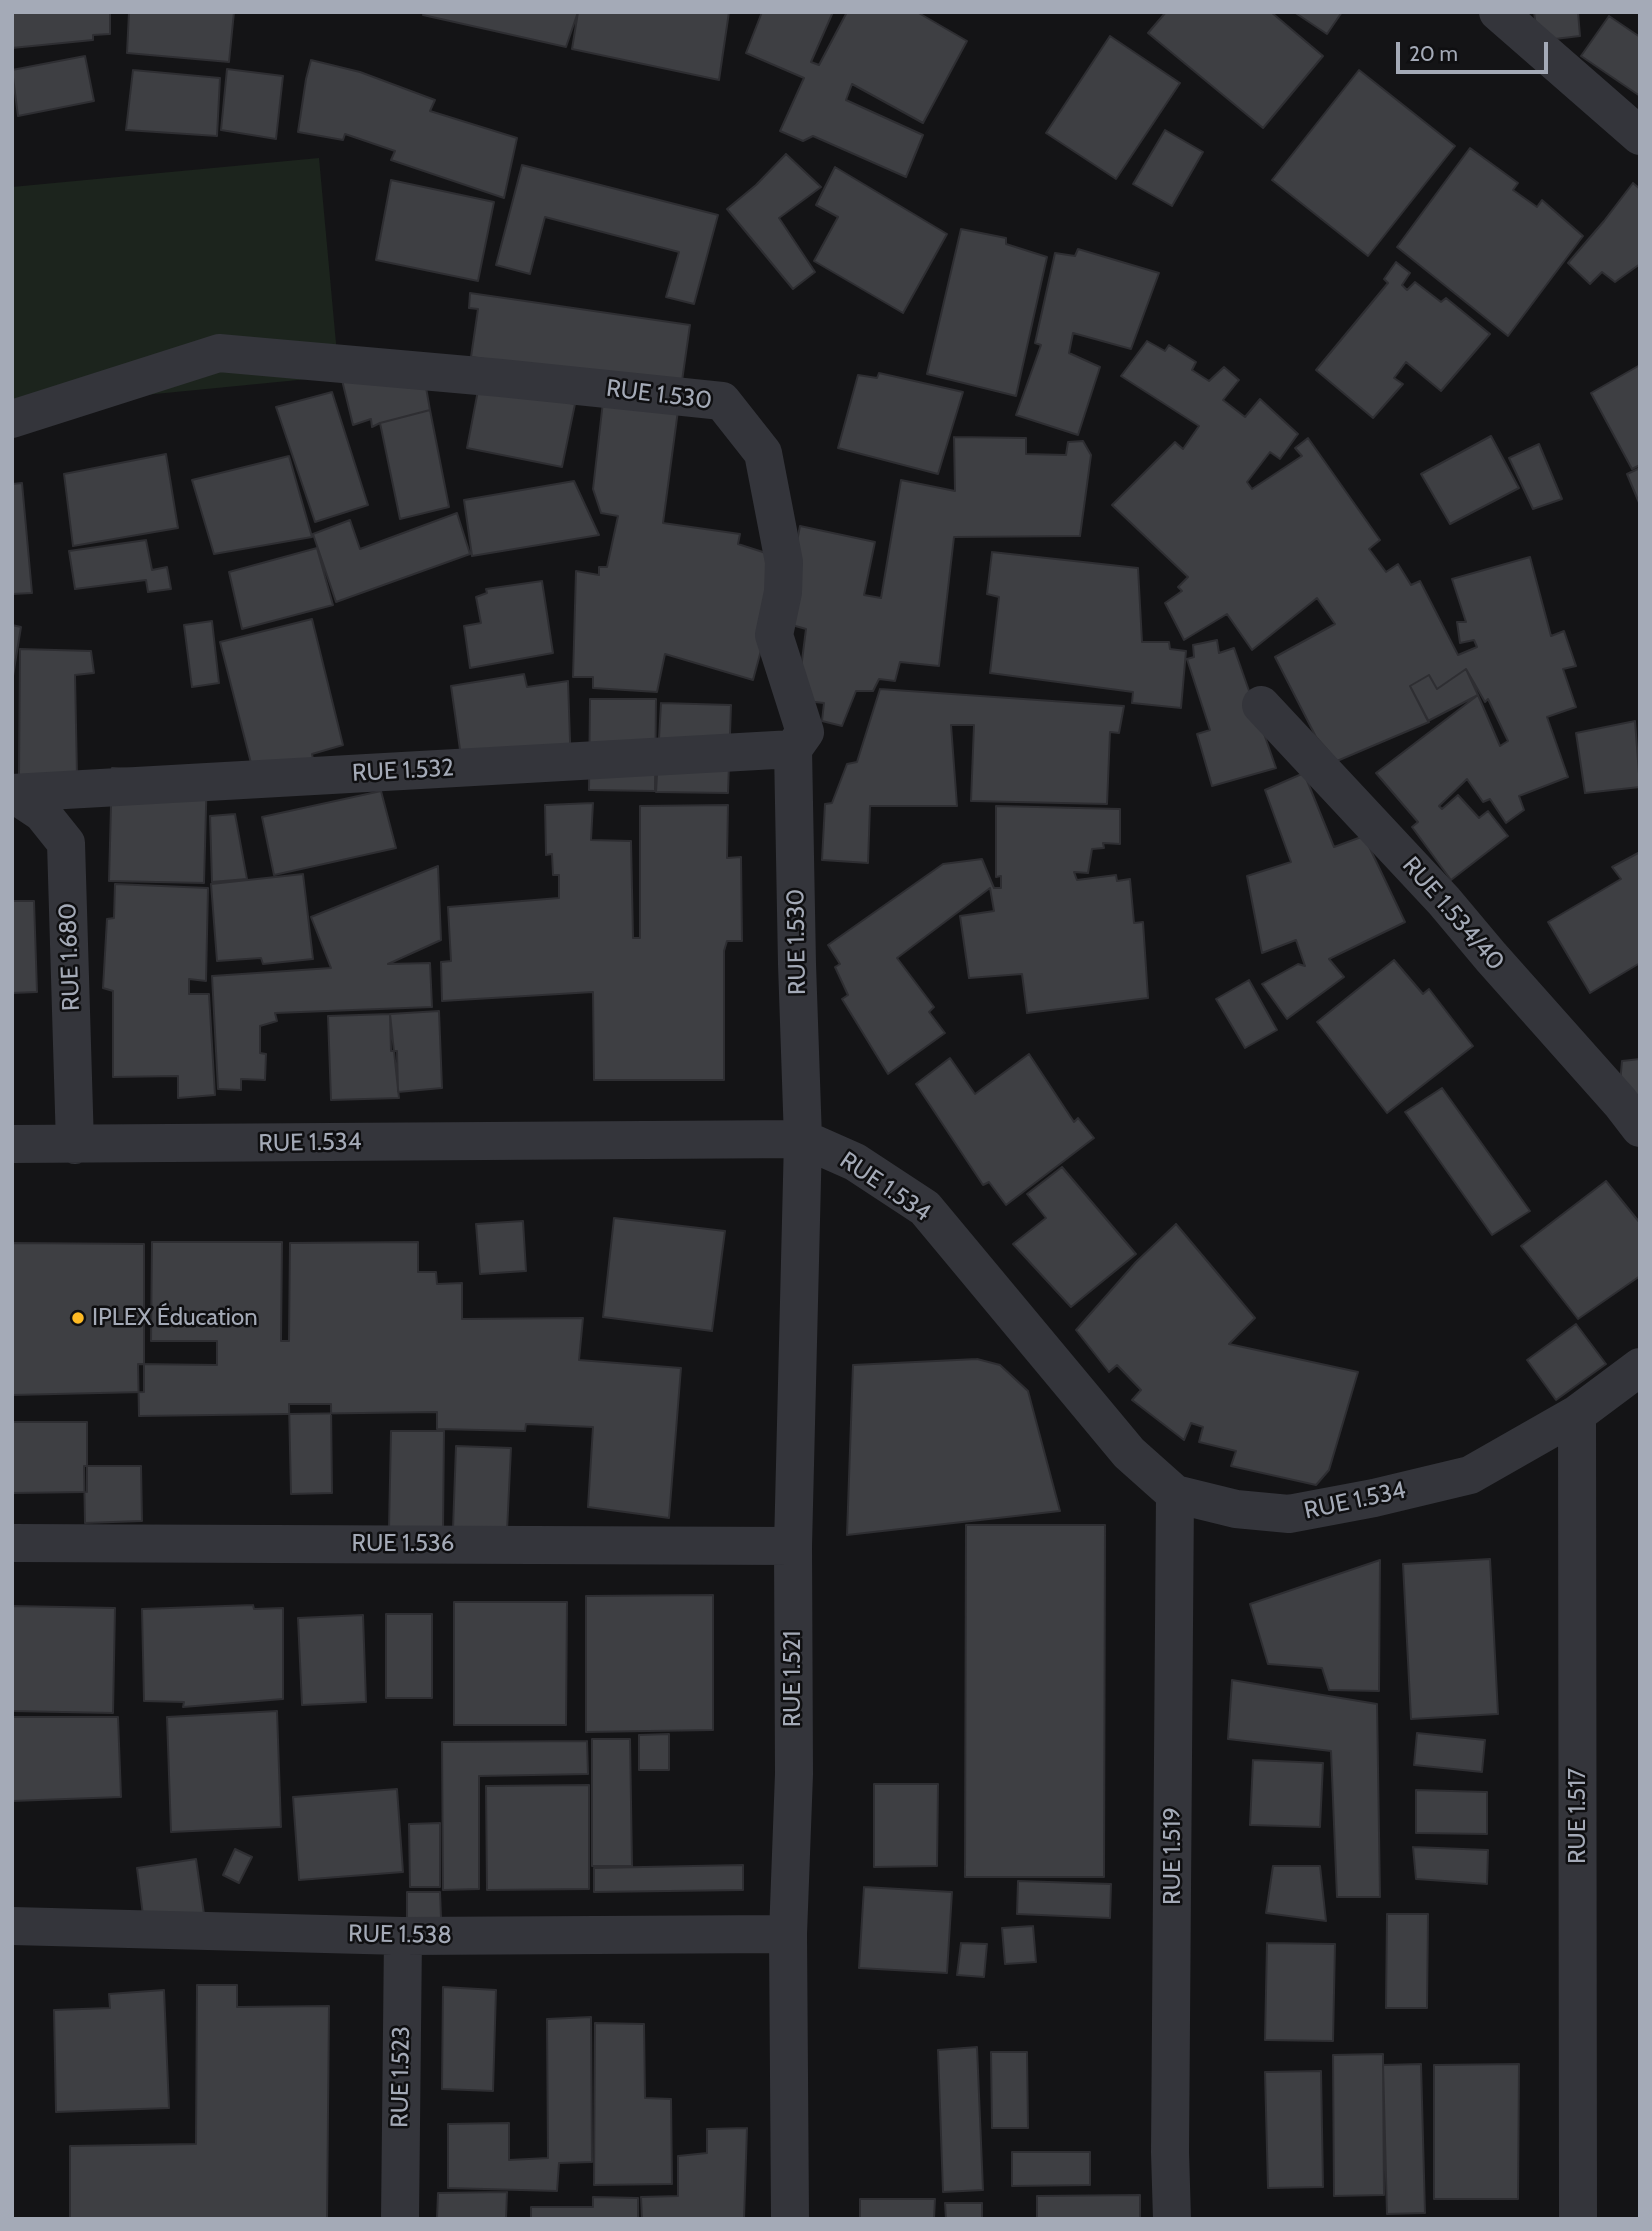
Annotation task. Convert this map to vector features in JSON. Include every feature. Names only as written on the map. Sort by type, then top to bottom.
[{"type":"street","points":[[1498,12],[1640,136]]},
{"type":"street","name":"RUE 1.530","points":[[12,419],[219,353],[722,401],[763,453],[785,562],[783,592],[774,635],[806,732],[793,749],[803,1139]]},
{"type":"street","name":"RUE 1.534/40","points":[[1261,705],[1444,901],[1640,1128]]},
{"type":"street","name":"RUE 1.532","points":[[12,793],[793,749]]},
{"type":"street","name":"RUE 1.680","points":[[12,793],[42,813],[66,843],[75,1145]]},
{"type":"street","name":"RUE 1.534","points":[[12,1144],[803,1139],[855,1162],[925,1208],[1129,1453],[1175,1494],[1236,1508],[1289,1514],[1374,1498],[1470,1475],[1577,1414],[1640,1367]]},
{"type":"street","name":"RUE 1.521","points":[[790,2219],[788,1934],[794,1774],[793,1546],[803,1139]]},
{"type":"street","name":"RUE 1.517","points":[[1577,1414],[1578,2219]]},
{"type":"street","name":"RUE 1.519","points":[[1172,2219],[1170,2152],[1175,1494]]},
{"type":"street","name":"RUE 1.536","points":[[12,1543],[793,1546]]},
{"type":"street","name":"RUE 1.538","points":[[12,1926],[402,1936],[788,1934]]},
{"type":"street","name":"RUE 1.523","points":[[400,2219],[402,1936]]},
{"type":"shaded area","points":[[319,158],[339,376],[12,408],[12,187]]},
{"type":"building","points":[[12,12],[110,12],[110,34],[93,35],[93,40],[12,48]]},
{"type":"building","points":[[129,12],[234,12],[229,62],[127,53]]},
{"type":"building","points":[[424,12],[578,12],[566,47],[423,15]]},
{"type":"building","points":[[578,12],[729,12],[719,80],[572,49]]},
{"type":"building","points":[[762,12],[833,12],[811,62],[819,65],[847,12],[917,12],[967,41],[923,123],[852,84],[846,100],[923,135],[906,177],[813,136],[803,141],[780,131],[804,78],[746,53]]},
{"type":"building","points":[[1166,12],[1271,12],[1323,56],[1263,128],[1148,33]]},
{"type":"building","points":[[1294,12],[1342,12],[1327,34]]},
{"type":"building","points":[[1534,12],[1578,12],[1580,36],[1538,41]]},
{"type":"building","points":[[1609,16],[1640,37],[1640,96],[1581,56]]},
{"type":"building","points":[[1110,36],[1180,83],[1116,179],[1046,133]]},
{"type":"building","points":[[85,56],[94,101],[18,116],[12,70]]},
{"type":"building","points":[[311,60],[360,72],[435,100],[430,111],[517,138],[504,198],[391,160],[395,151],[345,134],[343,140],[298,132]]},
{"type":"building","points":[[227,69],[283,76],[276,139],[221,130]]},
{"type":"building","points":[[133,70],[220,78],[217,136],[126,130]]},
{"type":"building","points":[[1359,70],[1455,146],[1368,256],[1272,180]]},
{"type":"building","points":[[1165,130],[1203,152],[1172,206],[1133,184]]},
{"type":"building","points":[[1470,148],[1518,183],[1513,190],[1537,207],[1542,200],[1583,236],[1508,336],[1397,247]]},
{"type":"building","points":[[786,154],[821,187],[779,218],[815,272],[793,289],[727,209],[756,185]]},
{"type":"building","points":[[522,165],[718,215],[694,304],[666,297],[679,252],[545,217],[530,274],[496,265]]},
{"type":"building","points":[[835,167],[947,234],[903,313],[814,261],[838,217],[816,205]]},
{"type":"building","points":[[391,180],[494,202],[478,281],[376,260]]},
{"type":"building","points":[[1633,183],[1640,189],[1640,264],[1615,282],[1602,272],[1590,284],[1568,263]]},
{"type":"building","points":[[961,229],[1006,238],[1006,244],[1047,257],[1016,396],[927,374]]},
{"type":"building","points":[[1078,249],[1159,273],[1131,349],[1073,333],[1069,353],[1100,367],[1078,435],[1016,415],[1041,345],[1035,343],[1055,253],[1075,256]]},
{"type":"building","points":[[1396,262],[1410,273],[1402,285],[1407,290],[1415,282],[1441,302],[1446,298],[1490,334],[1441,391],[1406,362],[1394,378],[1403,384],[1373,418],[1316,370],[1388,283],[1384,279]]},
{"type":"building","points":[[470,293],[690,325],[681,388],[471,357],[478,309],[469,308]]},
{"type":"building","points":[[1147,341],[1165,351],[1169,345],[1196,362],[1192,370],[1209,381],[1224,367],[1239,380],[1223,400],[1245,417],[1260,399],[1298,434],[1280,459],[1270,452],[1247,482],[1252,489],[1302,456],[1295,448],[1308,438],[1380,540],[1369,549],[1386,572],[1398,564],[1411,585],[1420,581],[1458,655],[1477,647],[1474,640],[1460,643],[1457,622],[1466,622],[1452,579],[1530,557],[1551,636],[1564,631],[1576,666],[1563,669],[1576,707],[1547,717],[1568,777],[1519,796],[1524,810],[1506,823],[1490,799],[1483,802],[1467,779],[1439,806],[1442,809],[1458,795],[1479,818],[1488,811],[1508,836],[1451,880],[1412,827],[1418,822],[1376,773],[1478,695],[1500,746],[1508,741],[1488,699],[1485,702],[1466,669],[1437,689],[1429,675],[1410,686],[1429,722],[1337,761],[1316,737],[1275,657],[1335,624],[1317,598],[1252,650],[1227,614],[1184,640],[1165,603],[1182,591],[1178,587],[1188,577],[1112,505],[1175,442],[1183,449],[1199,426],[1121,376]]},
{"type":"building","points":[[1640,365],[1640,465],[1632,469],[1591,393]]},
{"type":"building","points":[[879,373],[963,392],[938,474],[838,448],[858,375],[877,378]]},
{"type":"building","points":[[341,376],[424,376],[430,410],[372,427],[371,419],[353,425]]},
{"type":"building","points":[[479,385],[575,404],[562,467],[467,448]]},
{"type":"building","points":[[332,392],[368,505],[315,522],[276,407]]},
{"type":"building","points":[[604,393],[679,403],[663,523],[740,534],[738,544],[769,554],[782,573],[753,680],[665,654],[657,692],[593,688],[593,677],[573,677],[576,571],[599,575],[599,567],[607,567],[618,516],[601,513],[593,489]]},
{"type":"building","points":[[430,410],[449,507],[400,519],[380,423]]},
{"type":"building","points":[[1491,436],[1519,488],[1450,524],[1421,474]]},
{"type":"building","points":[[954,437],[1026,438],[1026,454],[1066,455],[1068,442],[1083,441],[1091,455],[1080,536],[954,537],[939,666],[900,662],[895,681],[879,679],[873,691],[856,691],[842,726],[822,721],[824,703],[797,700],[806,629],[781,622],[800,526],[875,542],[864,595],[881,598],[901,480],[955,491]]},
{"type":"building","points":[[1539,444],[1562,499],[1533,509],[1509,458]]},
{"type":"building","points":[[166,454],[178,528],[73,546],[64,474]]},
{"type":"building","points":[[289,456],[312,537],[214,554],[192,480]]},
{"type":"building","points":[[1640,468],[1640,505],[1627,474]]},
{"type":"building","points":[[574,481],[599,535],[472,556],[464,500]]},
{"type":"building","points":[[22,483],[32,593],[12,594],[12,484]]},
{"type":"building","points":[[457,513],[470,554],[336,602],[313,534],[350,520],[360,549]]},
{"type":"building","points":[[146,540],[152,570],[167,567],[171,589],[148,592],[146,580],[75,589],[69,551]]},
{"type":"building","points":[[317,548],[333,605],[242,629],[229,572]]},
{"type":"building","points":[[992,552],[1138,568],[1142,642],[1169,642],[1170,649],[1186,651],[1181,708],[1132,703],[1133,692],[990,673],[999,597],[987,594]]},
{"type":"building","points":[[542,581],[553,653],[470,668],[464,626],[481,623],[476,597],[487,593],[486,589]]},
{"type":"building","points":[[312,619],[343,745],[312,754],[315,770],[252,767],[220,642]]},
{"type":"building","points":[[212,621],[219,683],[192,687],[184,625]]},
{"type":"building","points":[[12,625],[21,627],[12,682]]},
{"type":"building","points":[[1217,640],[1219,653],[1234,648],[1276,768],[1212,786],[1197,734],[1210,730],[1187,659],[1194,657],[1193,645]]},
{"type":"building","points":[[20,649],[91,651],[94,673],[75,675],[77,776],[19,775]]},
{"type":"building","points":[[1466,669],[1478,695],[1428,721],[1410,686],[1429,675],[1437,689]]},
{"type":"building","points":[[524,674],[527,687],[568,681],[571,770],[465,785],[451,686]]},
{"type":"building","points":[[880,689],[1124,706],[1119,733],[1110,732],[1107,804],[971,801],[974,725],[951,725],[957,806],[870,806],[868,863],[822,860],[825,804],[832,803],[847,764],[857,762]]},
{"type":"building","points":[[590,699],[656,699],[655,791],[589,790]]},
{"type":"building","points":[[661,703],[731,705],[728,793],[656,792]]},
{"type":"building","points":[[1635,721],[1640,787],[1585,793],[1576,733]]},
{"type":"building","points":[[112,768],[207,772],[204,883],[109,881]]},
{"type":"building","points":[[1304,773],[1334,847],[1364,836],[1405,922],[1329,959],[1344,977],[1287,1019],[1262,984],[1298,964],[1305,966],[1296,940],[1262,953],[1247,876],[1291,862],[1265,790]]},
{"type":"building","points":[[381,791],[396,848],[274,875],[262,817]]},
{"type":"building","points":[[593,803],[591,840],[631,841],[633,938],[640,938],[640,806],[728,805],[727,858],[741,857],[742,941],[727,941],[724,951],[724,1080],[594,1080],[593,992],[442,1001],[441,962],[451,961],[448,907],[559,898],[559,875],[553,875],[552,854],[546,855],[545,805]]},
{"type":"building","points":[[996,806],[1120,809],[1120,844],[1103,843],[1104,848],[1092,849],[1088,873],[1074,872],[1077,880],[1116,875],[1117,881],[1130,879],[1134,923],[1143,922],[1148,998],[1027,1013],[1022,974],[969,978],[960,916],[994,911],[990,888],[897,958],[934,1007],[929,1012],[945,1033],[888,1074],[842,999],[848,995],[835,967],[840,964],[828,945],[943,864],[982,859],[994,888],[1001,888],[1001,876],[996,877]]},
{"type":"building","points":[[235,814],[247,879],[212,882],[210,816]]},
{"type":"building","points":[[1640,852],[1640,963],[1590,993],[1548,922],[1621,879],[1612,867]]},
{"type":"building","points":[[438,866],[441,940],[388,964],[430,963],[432,1007],[275,1013],[277,1021],[260,1026],[260,1053],[266,1054],[265,1080],[241,1079],[241,1090],[218,1089],[212,976],[331,968],[311,917]]},
{"type":"building","points":[[303,874],[313,959],[263,964],[261,958],[217,961],[211,884]]},
{"type":"building","points":[[115,884],[208,888],[206,981],[189,979],[189,994],[209,994],[215,1095],[178,1098],[178,1076],[113,1077],[113,991],[103,988],[107,919],[114,918]]},
{"type":"building","points":[[12,901],[34,901],[37,992],[12,993]]},
{"type":"building","points":[[1394,960],[1423,994],[1429,989],[1473,1046],[1387,1113],[1317,1022]]},
{"type":"building","points":[[1249,980],[1277,1030],[1245,1048],[1216,999]]},
{"type":"building","points":[[439,1011],[442,1088],[398,1092],[397,1051],[391,1051],[390,1014]]},
{"type":"building","points":[[390,1014],[399,1098],[331,1100],[328,1016]]},
{"type":"building","points":[[1029,1054],[1074,1122],[1078,1118],[1094,1138],[1006,1205],[989,1182],[983,1185],[916,1084],[950,1058],[975,1094]]},
{"type":"building","points":[[1640,1059],[1640,1107],[1619,1095],[1622,1061]]},
{"type":"building","points":[[1442,1088],[1530,1211],[1492,1235],[1405,1112]]},
{"type":"building","points":[[1062,1167],[1136,1254],[1071,1307],[1013,1244],[1046,1218],[1027,1194]]},
{"type":"building","points":[[1606,1181],[1640,1223],[1640,1276],[1578,1319],[1521,1246]]},
{"type":"building","points":[[614,1218],[725,1231],[712,1331],[603,1317]]},
{"type":"building","points":[[523,1221],[526,1271],[480,1274],[476,1224]]},
{"type":"building","points":[[1176,1224],[1255,1318],[1229,1344],[1358,1372],[1329,1470],[1316,1485],[1231,1466],[1236,1451],[1199,1442],[1203,1427],[1191,1423],[1184,1440],[1132,1400],[1141,1390],[1117,1365],[1109,1372],[1076,1330],[1136,1262]]},
{"type":"building","points":[[152,1242],[282,1242],[281,1341],[289,1341],[290,1243],[418,1242],[418,1272],[436,1272],[437,1284],[462,1283],[462,1319],[583,1318],[579,1360],[681,1368],[669,1518],[588,1507],[593,1427],[526,1424],[525,1431],[437,1429],[437,1412],[139,1416],[138,1364],[217,1365],[217,1341],[151,1341]]},
{"type":"building","name":"IPLEX Éducation","points":[[12,1243],[144,1244],[144,1392],[12,1395]]},
{"type":"building","points":[[1576,1324],[1606,1364],[1556,1400],[1527,1360]]},
{"type":"building","points":[[977,1359],[1000,1365],[1028,1391],[1060,1511],[847,1535],[853,1365]]},
{"type":"building","points":[[289,1404],[331,1404],[332,1493],[291,1494]]},
{"type":"building","points":[[12,1422],[87,1422],[87,1492],[12,1493]]},
{"type":"building","points":[[391,1431],[444,1431],[443,1529],[389,1529]]},
{"type":"building","points":[[456,1446],[511,1448],[507,1531],[453,1529]]},
{"type":"building","points":[[84,1466],[141,1466],[142,1521],[85,1523]]},
{"type":"building","points":[[966,1525],[1105,1525],[1104,1877],[965,1877]]},
{"type":"building","points":[[1490,1559],[1498,1714],[1411,1719],[1403,1564]]},
{"type":"building","points":[[1380,1560],[1379,1691],[1329,1690],[1322,1668],[1268,1664],[1250,1604]]},
{"type":"building","points":[[713,1595],[713,1730],[586,1732],[586,1596]]},
{"type":"building","points":[[454,1602],[567,1602],[566,1725],[454,1725]]},
{"type":"building","points":[[253,1605],[254,1609],[283,1608],[283,1699],[183,1707],[184,1702],[144,1701],[142,1609]]},
{"type":"building","points":[[12,1606],[115,1608],[113,1713],[12,1711]]},
{"type":"building","points":[[386,1614],[432,1614],[432,1698],[386,1698]]},
{"type":"building","points":[[363,1615],[366,1702],[302,1705],[298,1618]]},
{"type":"building","points":[[1232,1680],[1377,1704],[1380,1897],[1337,1897],[1331,1751],[1228,1739]]},
{"type":"building","points":[[277,1711],[281,1827],[171,1832],[167,1717]]},
{"type":"building","points":[[12,1717],[118,1717],[121,1797],[12,1801]]},
{"type":"building","points":[[1417,1733],[1485,1740],[1482,1772],[1414,1765]]},
{"type":"building","points":[[669,1734],[669,1770],[639,1770],[639,1735]]},
{"type":"building","points":[[592,1739],[630,1739],[632,1866],[592,1866]]},
{"type":"building","points":[[587,1741],[588,1774],[479,1776],[479,1889],[443,1890],[442,1742]]},
{"type":"building","points":[[1253,1760],[1323,1763],[1320,1827],[1250,1825]]},
{"type":"building","points":[[874,1784],[938,1784],[937,1866],[874,1867]]},
{"type":"building","points":[[589,1785],[589,1889],[487,1890],[486,1786]]},
{"type":"building","points":[[397,1789],[403,1872],[299,1880],[293,1797]]},
{"type":"building","points":[[1416,1790],[1487,1792],[1487,1834],[1416,1833]]},
{"type":"building","points":[[440,1823],[440,1887],[410,1887],[409,1824]]},
{"type":"building","points":[[1413,1847],[1488,1850],[1487,1884],[1416,1879]]},
{"type":"building","points":[[235,1849],[252,1857],[239,1883],[223,1875]]},
{"type":"building","points":[[196,1859],[204,1914],[144,1923],[137,1868]]},
{"type":"building","points":[[743,1865],[743,1890],[594,1892],[594,1868]]},
{"type":"building","points":[[1273,1866],[1320,1866],[1326,1921],[1266,1913]]},
{"type":"building","points":[[1018,1881],[1111,1884],[1110,1918],[1017,1914]]},
{"type":"building","points":[[864,1887],[952,1892],[947,1973],[859,1968]]},
{"type":"building","points":[[407,1892],[440,1892],[441,1918],[407,1918]]},
{"type":"building","points":[[1387,1914],[1428,1914],[1427,2008],[1386,2008]]},
{"type":"building","points":[[1033,1926],[1036,1962],[1005,1964],[1002,1928]]},
{"type":"building","points":[[961,1943],[987,1944],[984,1977],[957,1975]]},
{"type":"building","points":[[1267,1943],[1335,1944],[1333,2041],[1265,2040]]},
{"type":"building","points":[[197,1985],[237,1985],[237,2007],[329,2006],[327,2219],[70,2219],[70,2146],[196,2144]]},
{"type":"building","points":[[443,1987],[496,1990],[493,2091],[442,2089]]},
{"type":"building","points":[[164,1990],[169,2108],[56,2112],[54,2010],[110,2008],[109,1994]]},
{"type":"building","points":[[591,2017],[592,2162],[559,2163],[557,2191],[448,2188],[448,2124],[509,2123],[509,2160],[548,2158],[547,2019]]},
{"type":"building","points":[[595,2023],[644,2024],[645,2098],[671,2099],[672,2184],[594,2185]]},
{"type":"building","points":[[977,2047],[983,2190],[943,2192],[938,2050]]},
{"type":"building","points":[[991,2052],[1027,2052],[1028,2128],[992,2128]]},
{"type":"building","points":[[1383,2054],[1384,2195],[1334,2196],[1333,2055]]},
{"type":"building","points":[[1421,2064],[1425,2213],[1387,2214],[1383,2065]]},
{"type":"building","points":[[1519,2064],[1518,2199],[1434,2199],[1434,2065]]},
{"type":"building","points":[[1321,2071],[1323,2187],[1268,2188],[1265,2072]]},
{"type":"building","points":[[747,2128],[744,2219],[642,2219],[641,2197],[678,2196],[678,2156],[707,2153],[707,2129]]},
{"type":"building","points":[[1012,2152],[1090,2152],[1090,2185],[1012,2186]]},
{"type":"building","points":[[507,2192],[506,2219],[437,2219],[438,2193]]},
{"type":"building","points":[[1140,2195],[1140,2219],[1037,2219],[1037,2196]]},
{"type":"building","points":[[593,2197],[638,2198],[638,2219],[531,2219],[531,2207],[593,2207]]},
{"type":"building","points":[[860,2199],[935,2199],[934,2219],[860,2219]]},
{"type":"building","points":[[945,2203],[982,2203],[982,2219],[946,2219]]},
{"type":"place","name":"IPLEX Éducation","points":[[78,1318]]}]
